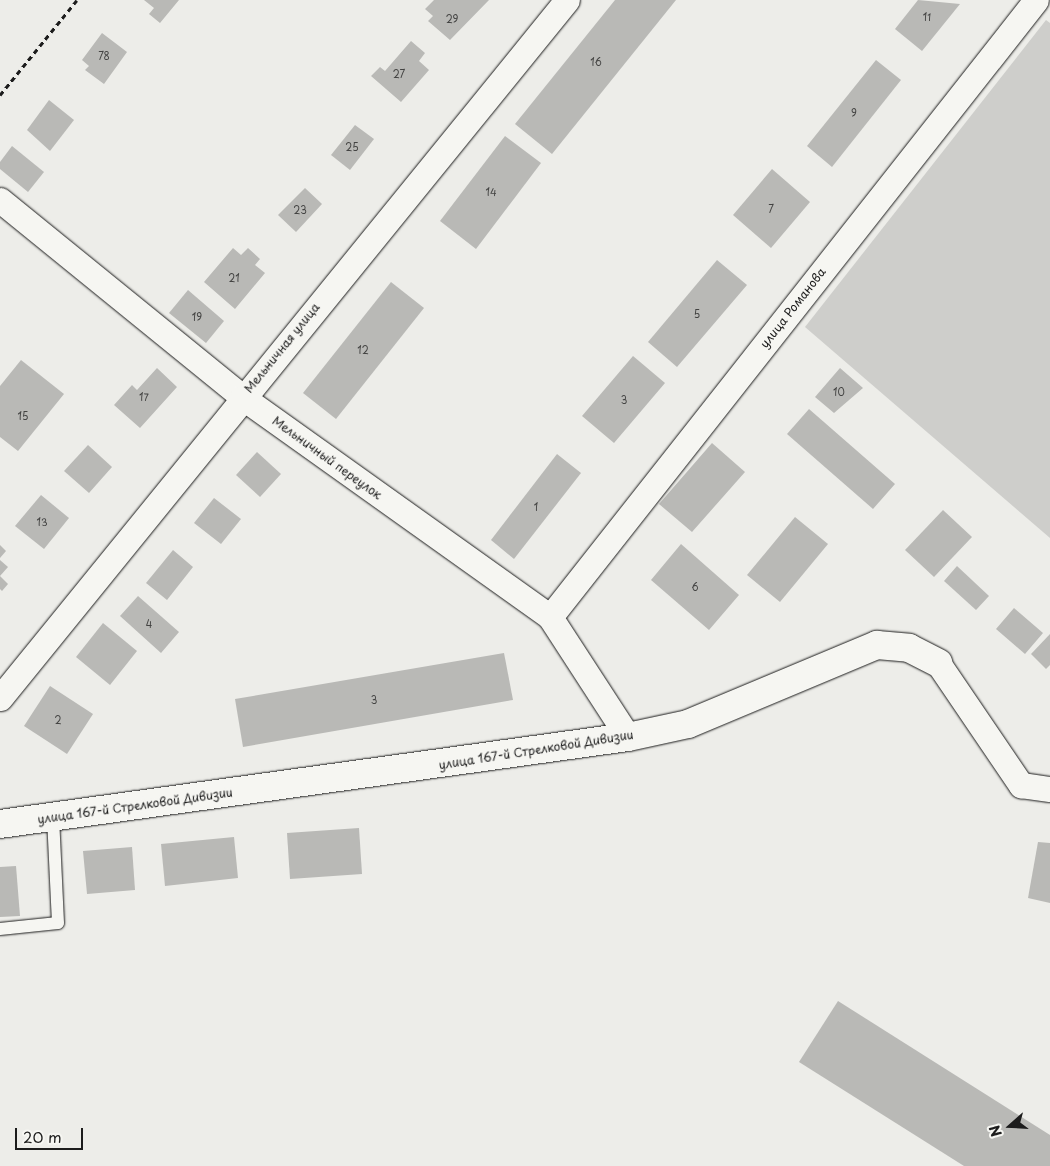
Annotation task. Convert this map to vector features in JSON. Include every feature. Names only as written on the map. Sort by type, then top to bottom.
[{"type":"street","name":"Мельничная улица","points":[[0,698],[242,397],[566,0]]},
{"type":"street","name":"улица Романова","points":[[550,617],[1036,0]]},
{"type":"street","name":"Мельничный переулок","points":[[0,200],[242,397],[550,617],[628,737]]},
{"type":"street","name":"улица 167-й Стрелковой Дивизии","points":[[0,824],[628,737],[688,724],[876,645],[909,648],[938,663],[1021,785],[1050,789]]},
{"type":"lane","points":[[0,929],[58,923],[53,816]]},
{"type":"path","points":[[0,95],[77,0]]},
{"type":"shaded area","points":[[1046,20],[1050,23],[1050,538],[805,327]]},
{"type":"building","points":[[144,0],[179,0],[160,23],[149,14],[154,8]]},
{"type":"building","points":[[434,0],[489,0],[450,40],[428,21],[433,16],[425,9]]},
{"type":"building","points":[[615,0],[676,0],[552,154],[515,124]]},
{"type":"building","points":[[918,0],[960,4],[922,51],[895,29]]},
{"type":"building","points":[[102,33],[127,52],[104,84],[85,70],[89,66],[82,60]]},
{"type":"building","points":[[411,41],[425,53],[419,61],[429,70],[401,102],[371,76],[380,67],[385,71]]},
{"type":"building","points":[[876,60],[901,80],[832,167],[807,146]]},
{"type":"building","points":[[49,100],[74,120],[50,151],[27,130]]},
{"type":"building","points":[[355,125],[374,139],[350,170],[331,155]]},
{"type":"building","points":[[505,136],[541,163],[476,249],[440,221]]},
{"type":"building","points":[[12,146],[44,172],[28,192],[0,169],[0,162]]},
{"type":"building","points":[[772,169],[810,202],[771,248],[733,215]]},
{"type":"building","points":[[305,188],[322,204],[296,232],[278,215]]},
{"type":"building","points":[[233,248],[241,255],[248,248],[260,259],[255,265],[265,273],[235,309],[204,282]]},
{"type":"building","points":[[717,260],[747,285],[677,367],[648,342]]},
{"type":"building","points":[[391,282],[424,308],[336,419],[303,393]]},
{"type":"building","points":[[188,290],[224,321],[206,343],[169,313]]},
{"type":"building","points":[[633,356],[665,383],[614,443],[582,416]]},
{"type":"building","points":[[21,360],[64,394],[18,451],[0,437],[0,386]]},
{"type":"building","points":[[157,368],[177,387],[140,428],[114,405],[132,385],[137,390]]},
{"type":"building","points":[[840,368],[863,388],[834,413],[815,397]]},
{"type":"building","points":[[809,409],[895,484],[873,509],[787,434]]},
{"type":"building","points":[[712,443],[745,472],[692,532],[659,504]]},
{"type":"building","points":[[88,445],[112,467],[89,493],[64,471]]},
{"type":"building","points":[[257,452],[281,474],[260,497],[236,475]]},
{"type":"building","points":[[557,454],[581,473],[514,559],[491,540]]},
{"type":"building","points":[[41,495],[69,518],[44,549],[15,526]]},
{"type":"building","points":[[214,498],[241,519],[221,544],[194,523]]},
{"type":"building","points":[[943,510],[972,537],[934,577],[905,550]]},
{"type":"building","points":[[795,517],[828,544],[780,602],[747,575]]},
{"type":"building","points":[[681,544],[739,595],[709,630],[651,580]]},
{"type":"building","points":[[0,545],[6,551],[0,558]]},
{"type":"building","points":[[173,550],[193,567],[167,600],[146,583]]},
{"type":"building","points":[[0,560],[8,567],[0,576]]},
{"type":"building","points":[[957,566],[989,596],[976,610],[944,581]]},
{"type":"building","points":[[0,576],[8,584],[2,591],[0,589]]},
{"type":"building","points":[[138,596],[179,632],[161,653],[120,616]]},
{"type":"building","points":[[1014,608],[1043,633],[1025,654],[996,629]]},
{"type":"building","points":[[103,623],[137,651],[110,685],[76,657]]},
{"type":"building","points":[[1050,634],[1050,665],[1046,669],[1031,654]]},
{"type":"building","points":[[504,653],[513,700],[243,747],[235,699]]},
{"type":"building","points":[[50,686],[93,714],[67,754],[24,726]]},
{"type":"building","points":[[359,828],[362,874],[290,879],[287,833]]},
{"type":"building","points":[[234,837],[238,878],[165,886],[161,844]]},
{"type":"building","points":[[1038,842],[1050,843],[1050,903],[1028,898]]},
{"type":"building","points":[[132,847],[135,890],[87,894],[83,851]]},
{"type":"building","points":[[16,866],[20,916],[0,917],[0,867]]},
{"type":"building","points":[[838,1001],[1050,1135],[1050,1166],[964,1166],[799,1062]]}]
